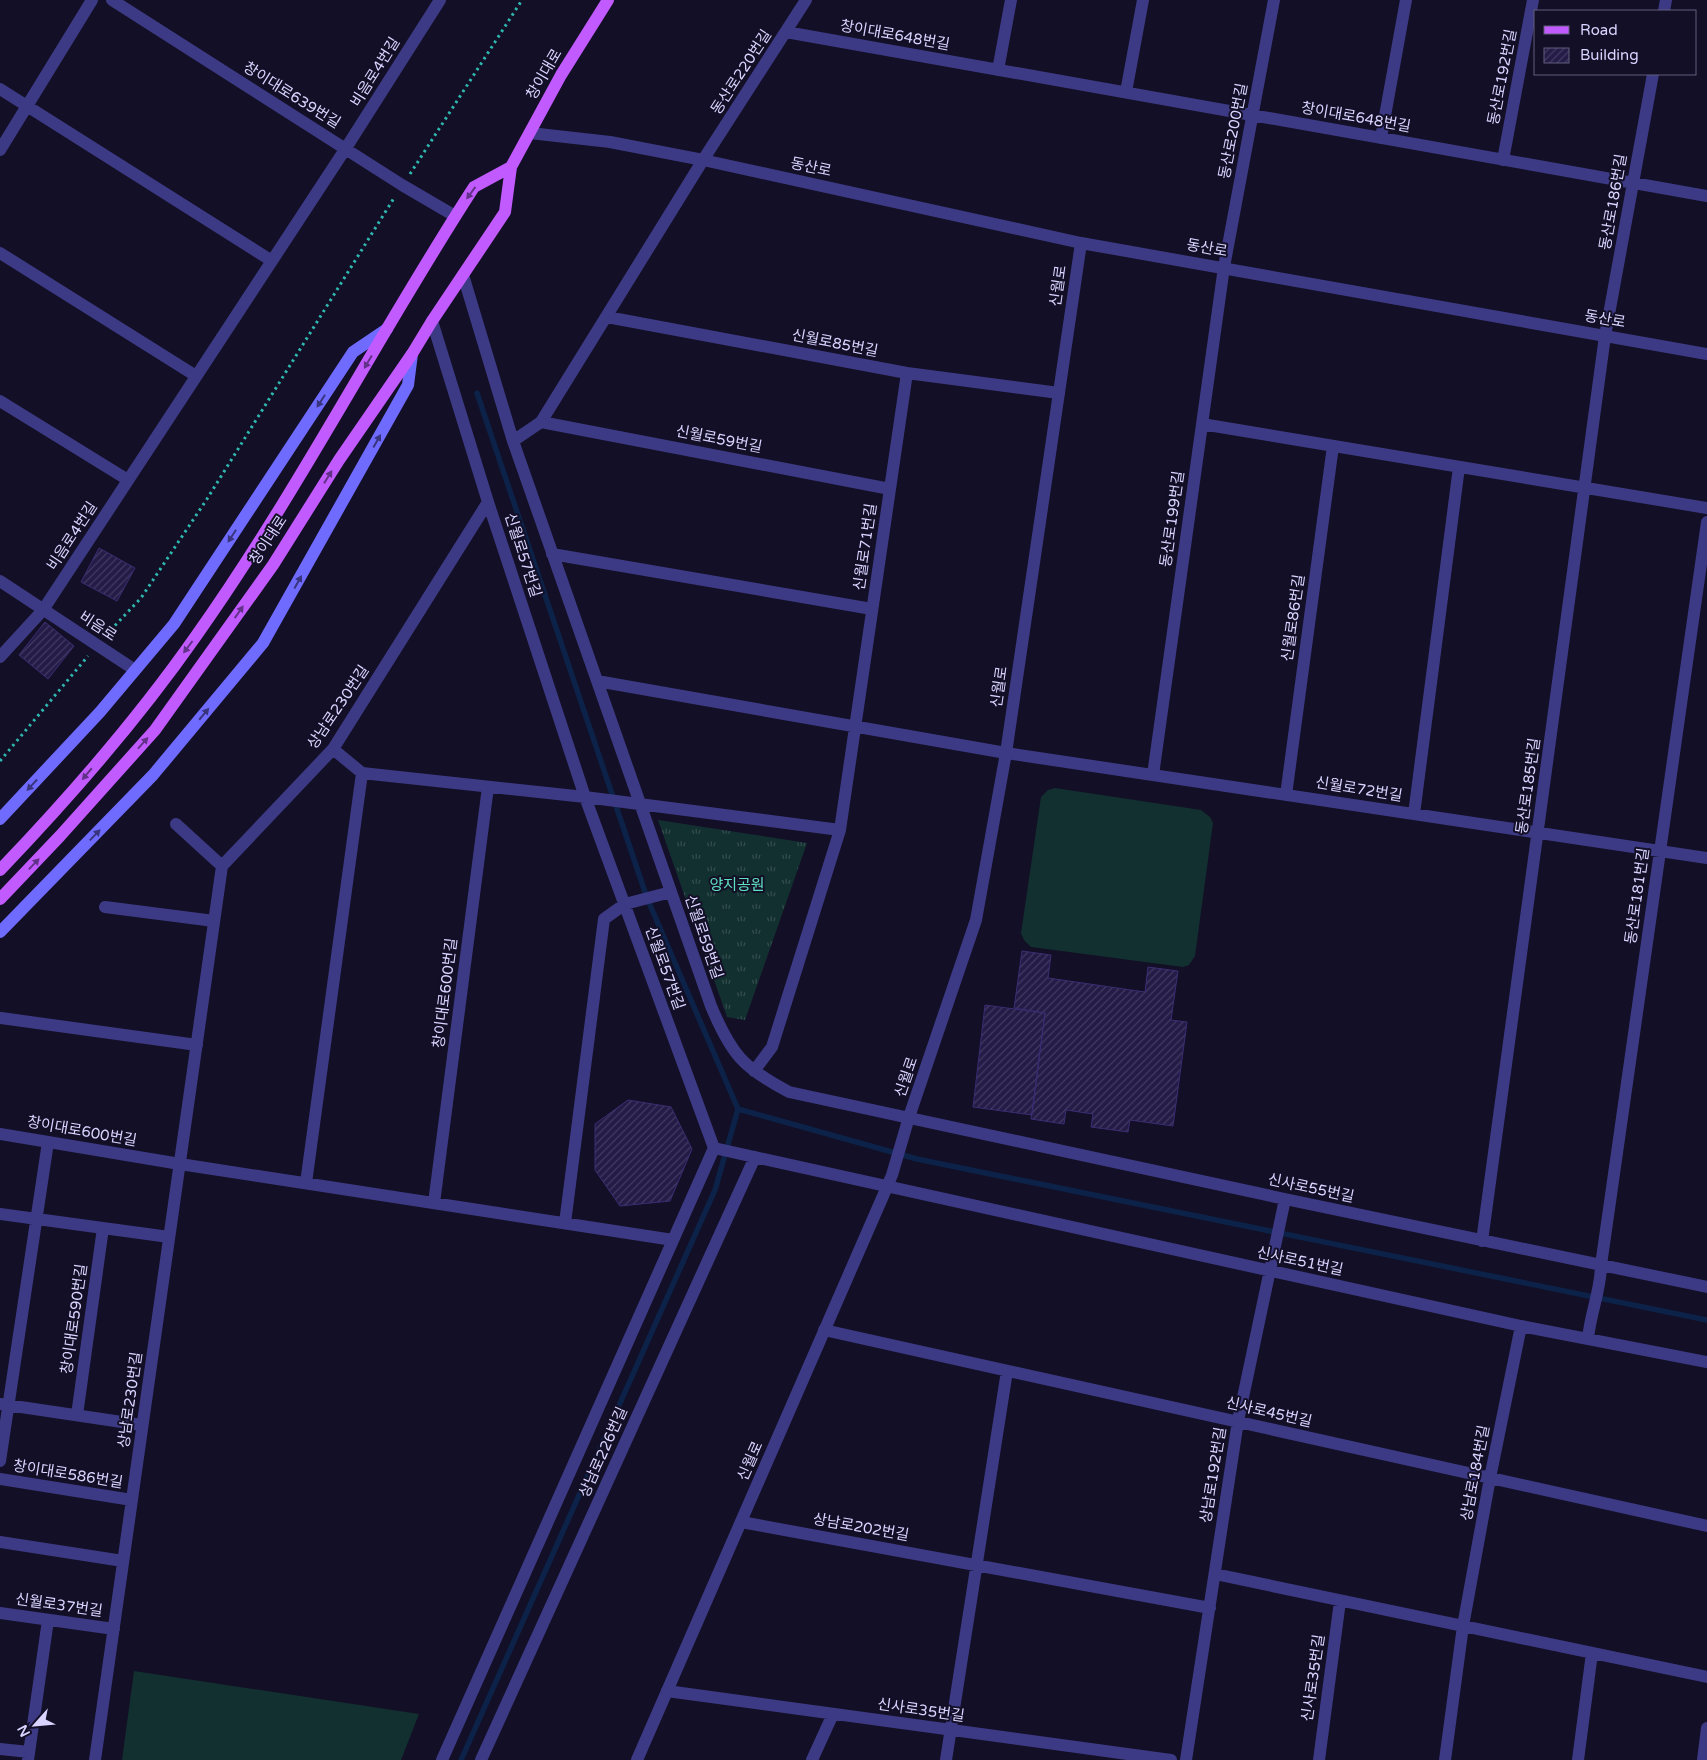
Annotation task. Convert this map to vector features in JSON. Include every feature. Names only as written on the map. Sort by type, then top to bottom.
[{"type":"main road","name":"창이대로","points":[[0,899],[60,836],[155,730],[273,565],[339,460],[412,354],[505,212],[511,167],[562,75],[608,0]]},
{"type":"main road","name":"창이대로","points":[[0,870],[49,819],[135,718],[196,637],[254,550],[474,187],[511,167]]},
{"type":"main road","points":[[0,819],[100,712],[174,624],[353,352],[389,328]]},
{"type":"main road","points":[[0,932],[153,775],[263,643],[408,385],[412,354]]},
{"type":"street","points":[[0,150],[92,0]]},
{"type":"street","name":"창이대로639번길","points":[[112,0],[402,185],[455,216]]},
{"type":"street","name":"비음로4번길","points":[[43,610],[346,148],[440,0]]},
{"type":"street","name":"동산로220번길","points":[[703,160],[806,0]]},
{"type":"street","points":[[998,70],[1011,0]]},
{"type":"street","points":[[1126,92],[1144,0]]},
{"type":"street","name":"동산로200번길","points":[[1224,267],[1274,0]]},
{"type":"street","points":[[1381,138],[1406,0]]},
{"type":"street","name":"동산로192번길","points":[[1503,160],[1533,0]]},
{"type":"street","name":"창이대로648번길","points":[[786,32],[1707,196]]},
{"type":"street","name":"동산로186번길","points":[[1605,336],[1653,75]]},
{"type":"street","points":[[0,89],[272,261]]},
{"type":"street","name":"동산로","points":[[530,132],[610,142],[703,160],[1081,243],[1707,354]]},
{"type":"street","points":[[513,442],[541,422],[703,160]]},
{"type":"street","name":"신월로","points":[[637,1760],[889,1180],[976,920],[1006,753],[1081,243]]},
{"type":"street","points":[[0,253],[196,376]]},
{"type":"street","name":"동산로199번길","points":[[1153,775],[1224,267]]},
{"type":"street","name":"신월로59번길","points":[[463,275],[513,442],[597,681],[634,803],[723,1035],[740,1060],[764,1079],[790,1092],[908,1121]]},
{"type":"street","name":"신월로85번길","points":[[607,316],[907,373],[1059,393]]},
{"type":"street","name":"신월로57번길","points":[[432,321],[488,502],[585,797],[630,903],[714,1148]]},
{"type":"street","name":"동산로185번길","points":[[1482,1241],[1605,336]]},
{"type":"street","name":"신월로71번길","points":[[855,727],[907,373]]},
{"type":"street","points":[[0,401],[128,480]]},
{"type":"street","name":"신월로59번길","points":[[541,422],[890,489]]},
{"type":"street","points":[[1202,424],[1707,508]]},
{"type":"street","name":"신월로86번길","points":[[1286,795],[1333,446]]},
{"type":"street","points":[[1414,814],[1459,467]]},
{"type":"street","name":"상남로230번길","points":[[95,1760],[222,866],[333,749],[488,502]]},
{"type":"street","name":"동산로181번길","points":[[1588,1334],[1601,1270],[1707,522]]},
{"type":"street","points":[[552,554],[872,609]]},
{"type":"street","name":"비음로","points":[[0,581],[135,670]]},
{"type":"street","points":[[0,656],[43,610]]},
{"type":"street","points":[[597,681],[1006,753]]},
{"type":"street","points":[[754,1071],[772,1047],[840,830],[855,727]]},
{"type":"street","points":[[333,749],[362,773],[585,797],[840,830]]},
{"type":"street","name":"신월로72번길","points":[[1006,753],[1707,858]]},
{"type":"street","points":[[306,1183],[362,773]]},
{"type":"street","name":"창이대로600번길","points":[[434,1203],[488,787]]},
{"type":"street","points":[[176,824],[222,866]]},
{"type":"street","points":[[565,1223],[604,919],[630,903],[667,893]]},
{"type":"street","points":[[105,907],[214,921]]},
{"type":"street","points":[[1,1018],[197,1044]]},
{"type":"street","name":"신사로55번길","points":[[908,1121],[1284,1202],[1482,1241],[1601,1270],[1707,1287]]},
{"type":"street","name":"창이대로600번길","points":[[0,1134],[180,1164],[673,1240]]},
{"type":"street","points":[[0,1461],[5,1404],[48,1142]]},
{"type":"street","points":[[442,1760],[714,1148],[889,1180]]},
{"type":"street","name":"상남로226번길","points":[[481,1760],[756,1157]]},
{"type":"street","name":"신사로51번길","points":[[889,1180],[1270,1266],[1521,1326],[1588,1334],[1707,1362]]},
{"type":"street","name":"상남로192번길","points":[[1186,1760],[1238,1421],[1284,1202]]},
{"type":"street","points":[[0,1214],[169,1237]]},
{"type":"street","name":"창이대로590번길","points":[[77,1415],[103,1228]]},
{"type":"street","name":"상남로184번길","points":[[1445,1760],[1463,1626],[1490,1478],[1521,1326]]},
{"type":"street","name":"신사로45번길","points":[[824,1330],[1707,1526]]},
{"type":"street","points":[[946,1760],[1007,1371]]},
{"type":"street","points":[[5,1404],[142,1425]]},
{"type":"street","name":"창이대로586번길","points":[[0,1479],[132,1500]]},
{"type":"street","name":"상남로202번길","points":[[740,1522],[977,1564]]},
{"type":"street","points":[[0,1542],[123,1561]]},
{"type":"street","points":[[977,1564],[1210,1608]]},
{"type":"street","points":[[1215,1574],[1707,1677]]},
{"type":"street","name":"신사로35번길","points":[[1319,1760],[1340,1601]]},
{"type":"street","name":"신월로37번길","points":[[0,1613],[114,1629]]},
{"type":"street","points":[[0,1749],[28,1756],[48,1620]]},
{"type":"street","points":[[1578,1760],[1592,1653]]},
{"type":"street","name":"신사로35번길","points":[[667,1691],[1171,1760]]},
{"type":"street","points":[[812,1760],[833,1714]]},
{"type":"street","points":[[1703,1760],[1707,1728]]},
{"type":"street","points":[[1064,1760],[1066,1746]]},
{"type":"path","points":[[0,761],[97,645],[141,598],[208,499],[402,185],[522,0]]},
{"type":"green space","points":[[1055,788],[1201,810],[1210,817],[1213,823],[1195,956],[1189,965],[1183,967],[1031,947],[1024,940],[1021,933],[1041,797],[1048,790]]},
{"type":"green space","name":"양지공원","points":[[658,820],[807,843],[745,1020],[727,1017]]},
{"type":"green space","points":[[134,1671],[419,1714],[401,1760],[122,1760]]},
{"type":"building","points":[[99,548],[135,568],[117,601],[81,582]]},
{"type":"building","points":[[45,622],[74,646],[48,679],[19,655]]},
{"type":"building","points":[[1022,951],[1051,955],[1048,978],[1145,992],[1148,967],[1178,971],[1171,1020],[1187,1022],[1173,1126],[1130,1120],[1128,1132],[1091,1127],[1093,1114],[1066,1110],[1064,1124],[1031,1119],[1045,1013],[1014,1008]]},
{"type":"building","points":[[985,1005],[1045,1013],[1032,1115],[973,1107]]},
{"type":"building","points":[[628,1100],[671,1107],[692,1149],[670,1201],[620,1206],[595,1170],[595,1124]]},
{"type":"waterway","points":[[477,393],[647,898],[738,1109],[917,1159],[1707,1320]]},
{"type":"waterway","points":[[461,1760],[715,1190],[738,1109]]}]
